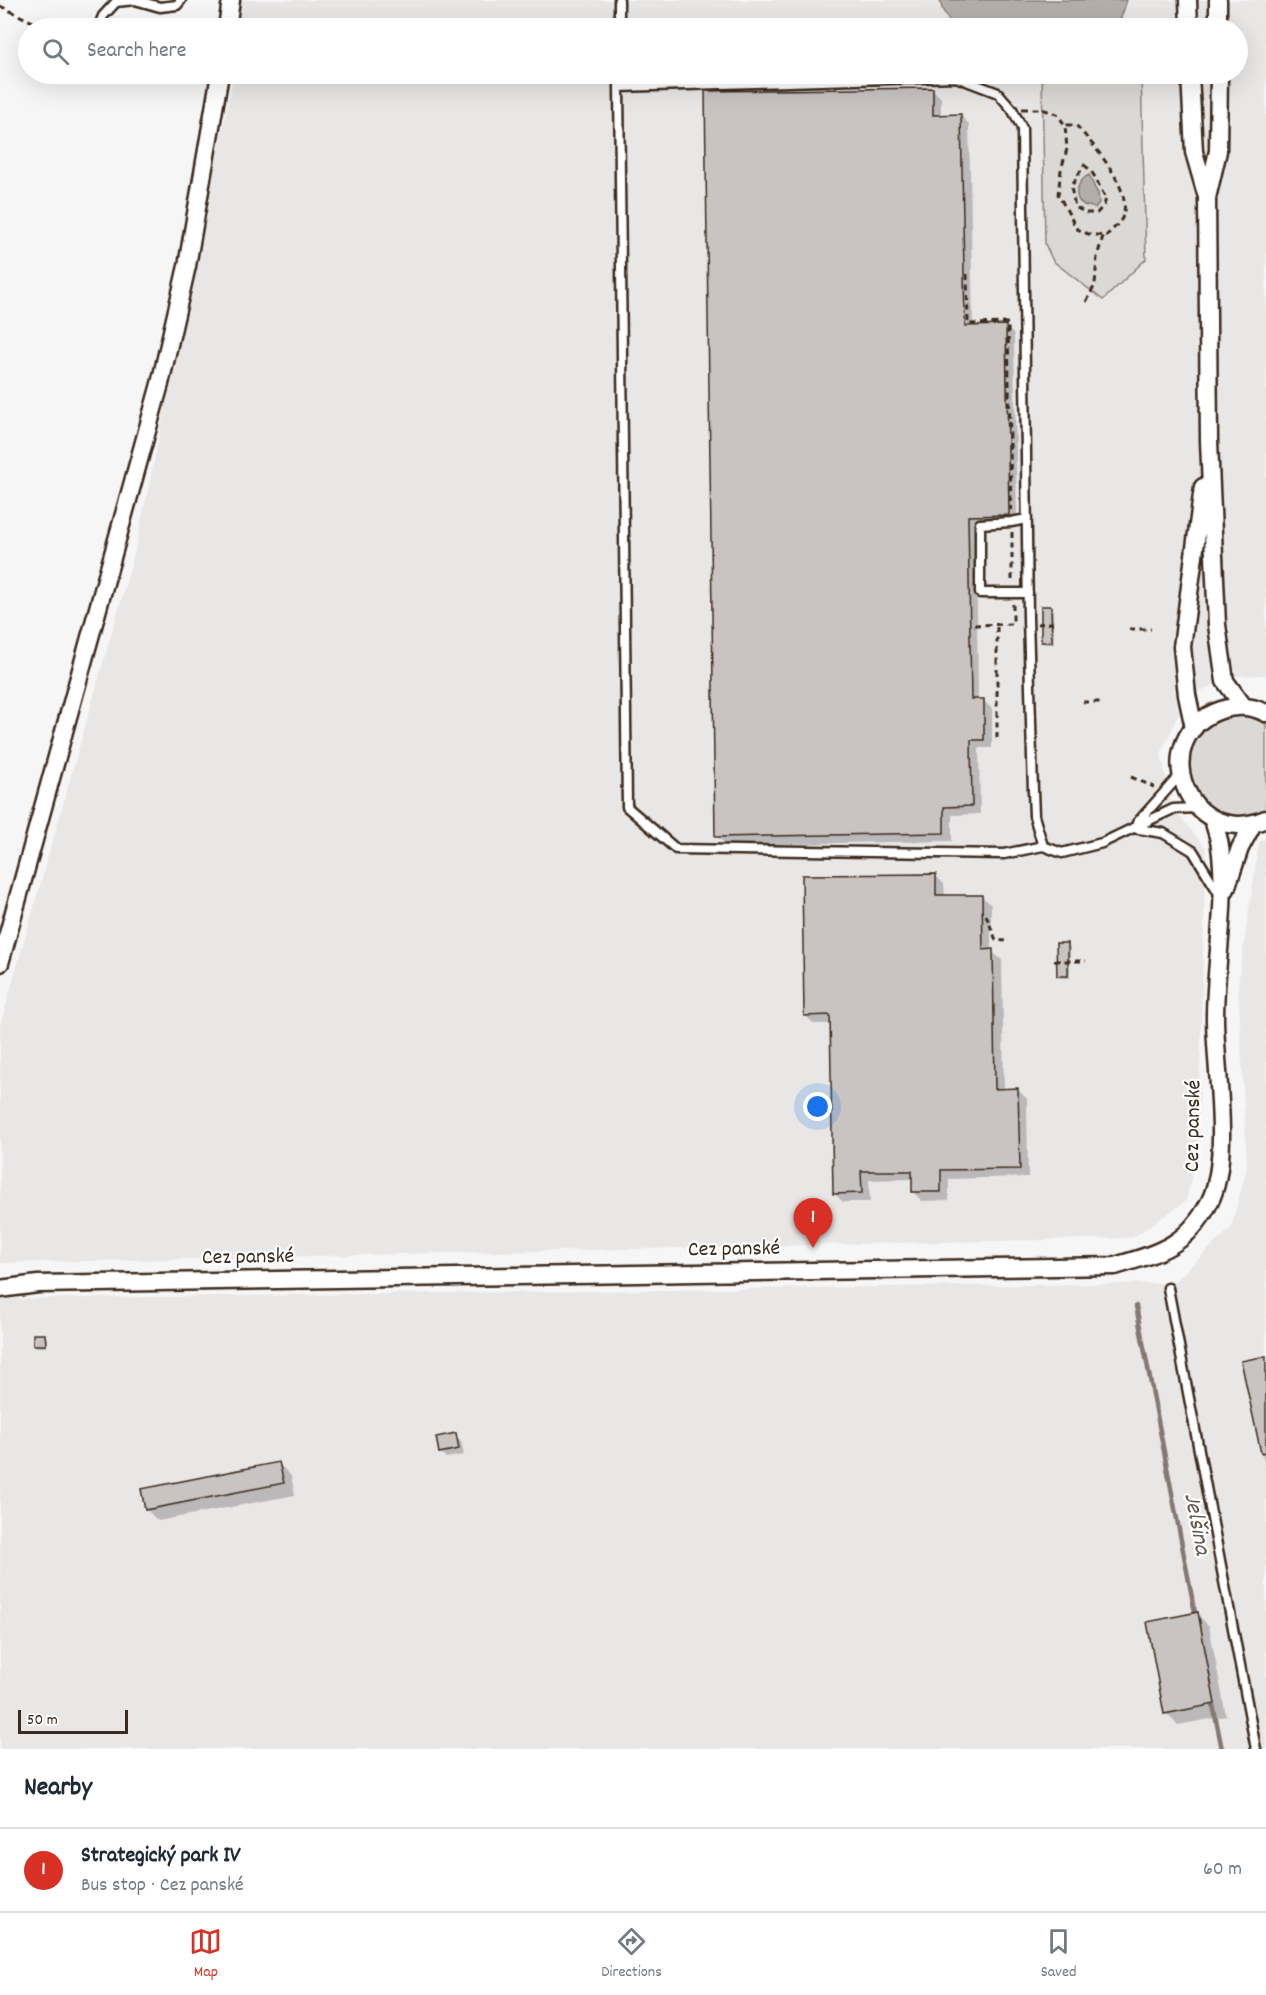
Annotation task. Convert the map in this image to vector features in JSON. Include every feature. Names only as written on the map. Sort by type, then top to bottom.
[{"type":"street","points":[[228,18],[231,0]]},
{"type":"street","points":[[1188,0],[1189,18]]},
{"type":"street","points":[[1218,0],[1218,18]]},
{"type":"street","points":[[0,963],[160,384],[187,266],[218,84]]},
{"type":"street","points":[[1191,84],[1194,152],[1207,198]]},
{"type":"street","points":[[1219,84],[1218,151],[1207,198],[1209,441],[1217,625],[1225,681],[1244,707]]},
{"type":"street","points":[[1194,728],[1187,695],[1182,647],[1209,441]]},
{"type":"street","points":[[1180,775],[1180,756],[1186,738],[1194,728],[1213,713],[1228,708],[1244,707],[1266,713]]},
{"type":"street","name":"Cez panské","points":[[1180,775],[1186,793],[1197,808],[1213,819],[1231,825],[1259,822]]},
{"type":"street","name":"Cez panské","points":[[0,1289],[38,1284],[1115,1266],[1161,1252],[1192,1230],[1210,1202],[1219,1170],[1221,1137],[1215,1021],[1222,899],[1220,845],[1213,819]]},
{"type":"street","name":"Cez panské","points":[[1222,899],[1240,848],[1259,822]]},
{"type":"street","name":"Cez panské","points":[[0,1280],[38,1284]]},
{"type":"lane","points":[[102,18],[116,2],[135,0],[160,7],[177,5],[181,0]]},
{"type":"lane","points":[[619,0],[619,18]]},
{"type":"lane","points":[[720,84],[619,87],[627,807],[676,849],[1004,854],[1043,846],[1062,853],[1102,843],[1173,809],[1197,808]]},
{"type":"lane","points":[[974,84],[998,93],[1012,109],[1022,128],[1028,593],[1034,816],[1043,846]]},
{"type":"lane","points":[[1027,519],[980,524],[980,593],[1028,593]]},
{"type":"lane","points":[[1133,828],[1180,775]]},
{"type":"lane","points":[[1133,828],[1163,833],[1193,851],[1222,899]]},
{"type":"lane","points":[[1168,1288],[1256,1749]]},
{"type":"path","points":[[0,6],[25,18]]},
{"type":"path","points":[[1012,109],[1042,109],[1057,114],[1065,125],[1067,149],[1058,194],[1077,229],[1088,234],[1106,236],[1122,218],[1124,200],[1111,168],[1076,125],[1065,125]]},
{"type":"path","points":[[1084,165],[1094,172],[1106,198],[1104,205],[1097,213],[1086,213],[1075,207],[1071,187],[1084,165]]},
{"type":"path","points":[[1068,212],[1075,207]]},
{"type":"path","points":[[1086,302],[1095,285],[1097,257],[1102,236]]},
{"type":"path","points":[[967,274],[968,324],[1008,323],[1012,594],[1015,624],[974,625]]},
{"type":"path","points":[[997,624],[997,738]]},
{"type":"path","points":[[1129,629],[1151,629]]},
{"type":"path","points":[[1083,702],[1102,702]]},
{"type":"path","points":[[1131,777],[1158,789]]},
{"type":"path","points":[[986,915],[996,940],[1005,941]]},
{"type":"path","points":[[1054,961],[1086,961]]},
{"type":"shaded area","points":[[240,0],[1266,0],[1266,675],[1235,676],[1186,697],[1161,754],[1172,807],[1206,848],[1198,1148],[1186,1201],[1132,1238],[0,1263],[0,1026],[136,547],[232,84],[1248,84],[1248,18],[239,18]]},
{"type":"shaded area","points":[[940,0],[1127,0],[1121,18],[947,18]]},
{"type":"shaded area","points":[[1042,84],[1141,84],[1146,259],[1103,300],[1053,261],[1045,244]]},
{"type":"shaded area","points":[[1089,175],[1098,193],[1099,203],[1095,208],[1080,202],[1077,193],[1079,184]]},
{"type":"shaded area","points":[[1240,716],[1253,718],[1266,724],[1266,809],[1242,818],[1220,814],[1203,801],[1192,782],[1189,761],[1195,740],[1211,724]]},
{"type":"shaded area","points":[[1266,838],[1266,1749],[0,1749],[0,1299],[1173,1283],[1231,1228],[1247,1167],[1238,984],[1259,842]]},
{"type":"building","points":[[933,88],[933,115],[961,114],[965,326],[1006,325],[1009,515],[968,516],[971,699],[984,699],[984,740],[971,740],[972,806],[944,807],[944,833],[715,837],[705,91]]},
{"type":"building","points":[[1041,606],[1051,606],[1052,642],[1041,642]]},
{"type":"building","points":[[936,874],[936,895],[982,895],[983,950],[993,949],[995,1089],[1018,1088],[1020,1169],[941,1170],[941,1192],[912,1192],[912,1171],[861,1171],[862,1193],[833,1194],[830,1015],[804,1016],[802,875]]},
{"type":"building","points":[[1056,943],[1068,943],[1068,976],[1057,976]]},
{"type":"building","points":[[33,1334],[45,1334],[46,1345],[33,1345]]},
{"type":"building","points":[[1266,1356],[1266,1452],[1261,1453],[1241,1361]]},
{"type":"building","points":[[456,1433],[459,1449],[439,1453],[436,1437]]},
{"type":"building","points":[[279,1462],[284,1483],[145,1510],[141,1489]]},
{"type":"building","points":[[1198,1612],[1215,1704],[1164,1714],[1147,1622]]},
{"type":"waterway","name":"Jelšina","points":[[1136,1306],[1196,1618]]},
{"type":"waterway","name":"Jelšina","points":[[1212,1700],[1222,1749]]},
{"type":"place","name":"Strategický park IV","points":[[813,1248]]}]
